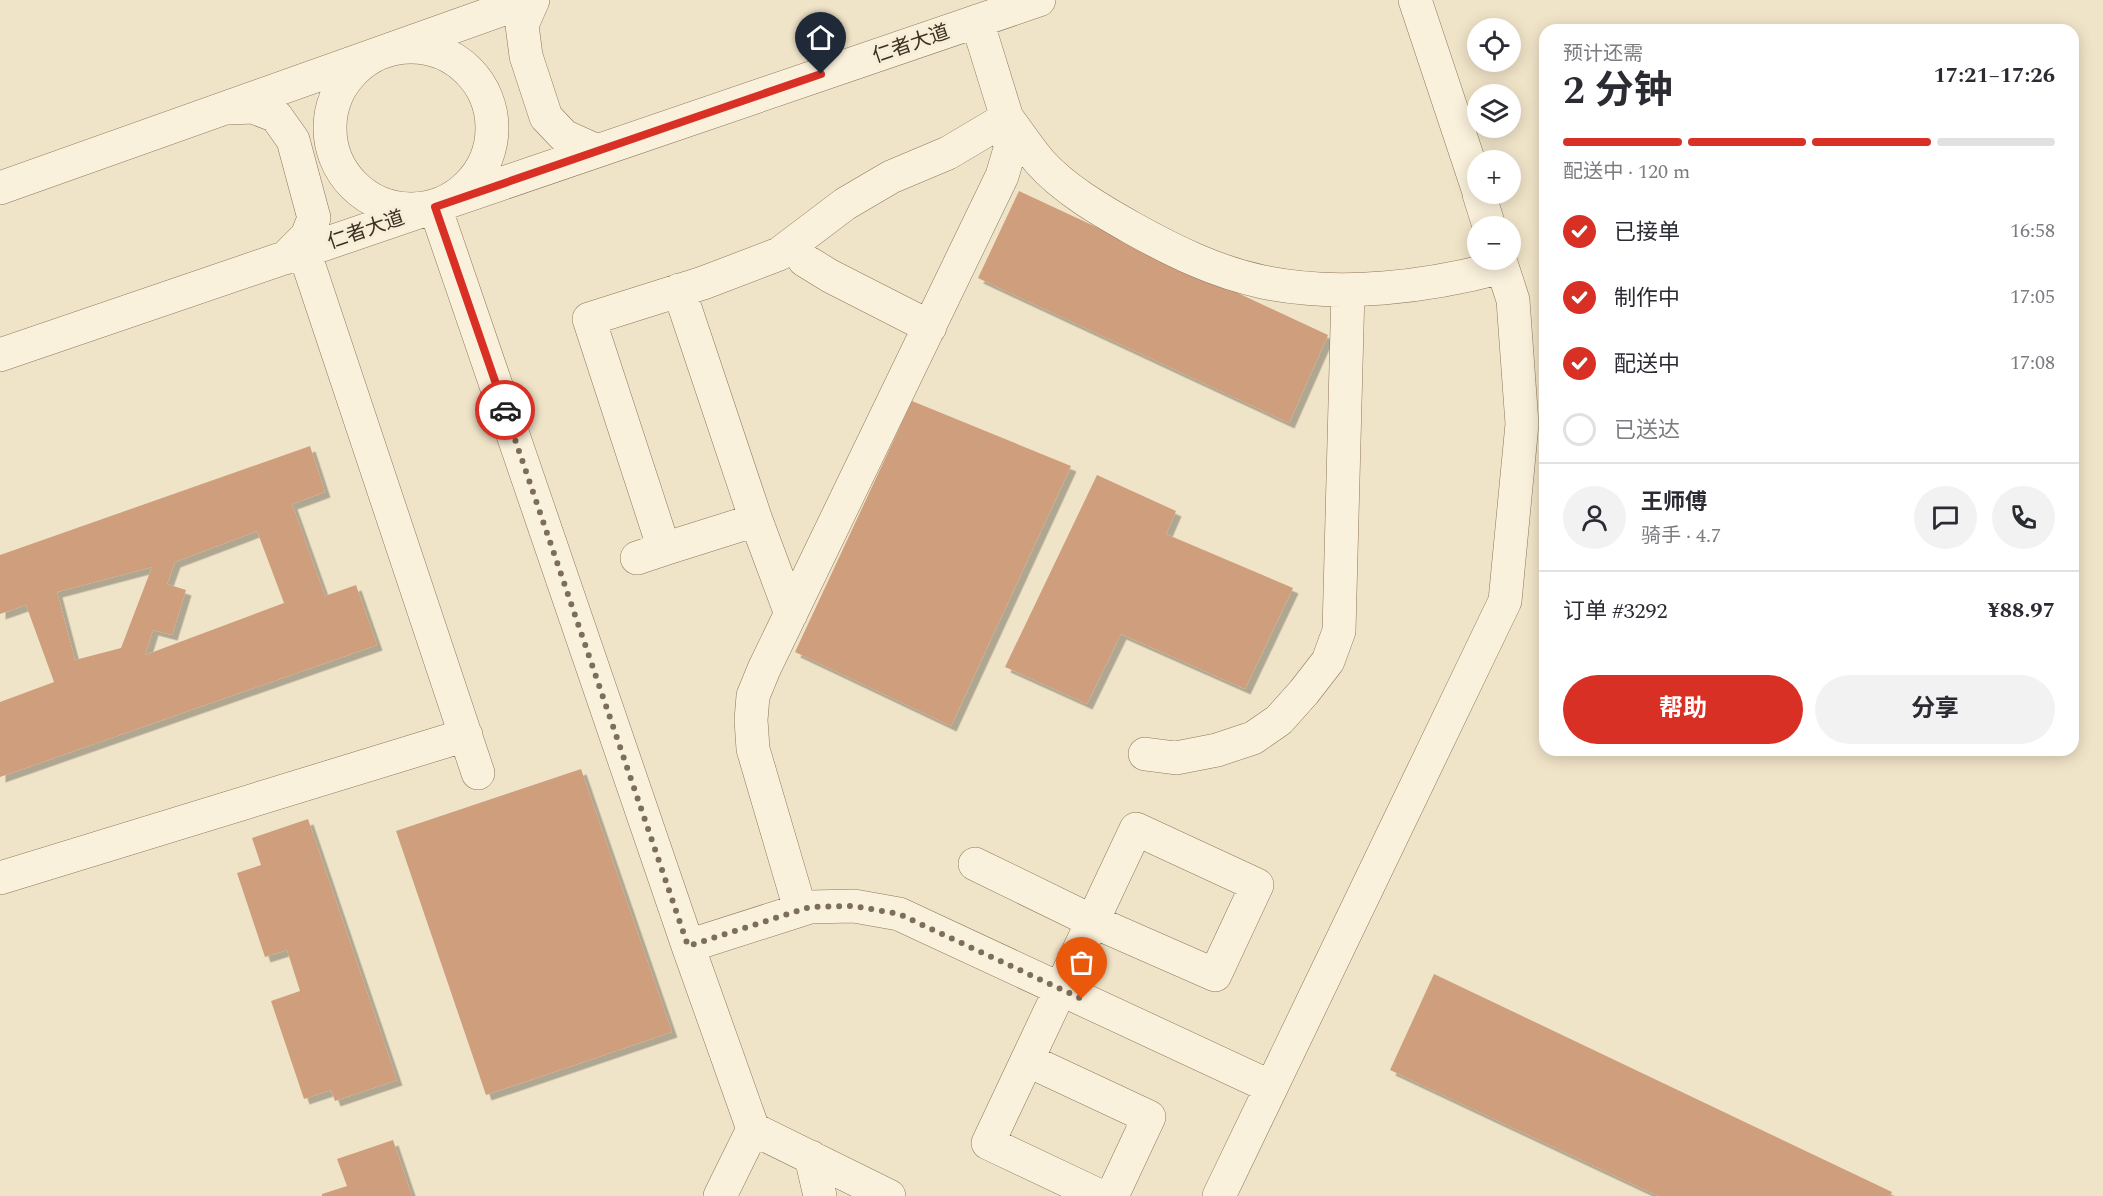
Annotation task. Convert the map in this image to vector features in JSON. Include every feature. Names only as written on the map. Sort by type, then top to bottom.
[{"type":"street","points":[[0,188],[531,0]]},
{"type":"street","points":[[531,0],[522,25],[526,56],[546,117],[564,136],[597,151]]},
{"type":"street","name":"仁者大道","points":[[0,355],[1039,0]]},
{"type":"street","points":[[1415,0],[1467,156]]},
{"type":"street","points":[[800,909],[753,749],[751,720],[753,696],[1002,176],[1010,149],[1007,118],[977,21]]},
{"type":"street","points":[[411,46],[429,48],[461,63],[474,76],[490,108],[493,129],[490,149],[482,168],[470,185],[454,198],[435,207],[415,210],[394,209],[367,196],[345,177],[334,159],[329,139],[329,119],[334,99],[343,81],[357,66],[393,48],[411,46]]},
{"type":"street","points":[[225,108],[253,107],[276,116],[293,140],[314,218],[307,236],[294,254],[478,773]]},
{"type":"street","points":[[756,520],[651,554],[589,319],[680,290],[778,254],[845,204],[891,177],[948,153],[1007,118]]},
{"type":"street","points":[[1007,118],[1040,162],[1070,189],[1160,244],[1204,264],[1262,282],[1311,289],[1348,290],[1443,282],[1480,270]]},
{"type":"street","points":[[435,207],[753,1130],[889,1196]]},
{"type":"street","points":[[794,243],[804,260],[830,276],[930,327]]},
{"type":"street","points":[[1219,1196],[1505,601],[1522,424],[1513,300],[1503,270]]},
{"type":"street","points":[[680,290],[756,520],[791,614]]},
{"type":"street","points":[[1145,754],[1176,758],[1217,750],[1253,738],[1279,720],[1304,693],[1328,661],[1339,631],[1348,290]]},
{"type":"street","points":[[0,878],[466,735]]},
{"type":"street","points":[[975,864],[1092,921],[1215,975],[1257,885],[1136,829],[1092,921],[988,1143],[1100,1196]]},
{"type":"street","points":[[688,946],[810,907],[854,906],[899,914],[1271,1087]]},
{"type":"street","points":[[1027,1060],[1149,1117],[1112,1196]]},
{"type":"street","points":[[720,1196],[753,1130]]},
{"type":"street","points":[[811,1158],[820,1196]]},
{"type":"building","points":[[1019,191],[1328,335],[1289,423],[978,278]]},
{"type":"building","points":[[912,401],[1071,466],[951,726],[795,652]]},
{"type":"building","points":[[310,446],[325,492],[292,504],[325,596],[356,585],[377,645],[0,777],[0,702],[54,682],[26,605],[0,614],[0,555]],"holes":[[[257,531],[284,603],[145,655],[153,630],[172,635],[186,590],[167,584],[175,562]],[[152,567],[121,648],[75,660],[57,592]]]},
{"type":"building","points":[[1097,475],[1176,511],[1166,534],[1293,588],[1245,689],[1121,634],[1087,704],[1005,667]]},
{"type":"building","points":[[581,769],[672,1032],[486,1095],[396,831]]},
{"type":"building","points":[[308,819],[397,1080],[335,1101],[331,1090],[304,1099],[271,1001],[300,991],[287,950],[265,957],[237,873],[261,865],[252,838]]},
{"type":"building","points":[[1434,974],[1892,1192],[1890,1196],[1658,1196],[1390,1070]]},
{"type":"building","points":[[393,1140],[412,1196],[322,1196],[322,1194],[347,1186],[337,1159]]},
{"type":"way so far","points":[[505,410],[688,946],[810,907],[854,906],[899,914],[1082,999]]},
{"type":"route","points":[[505,410],[435,207],[821,74]]}]
